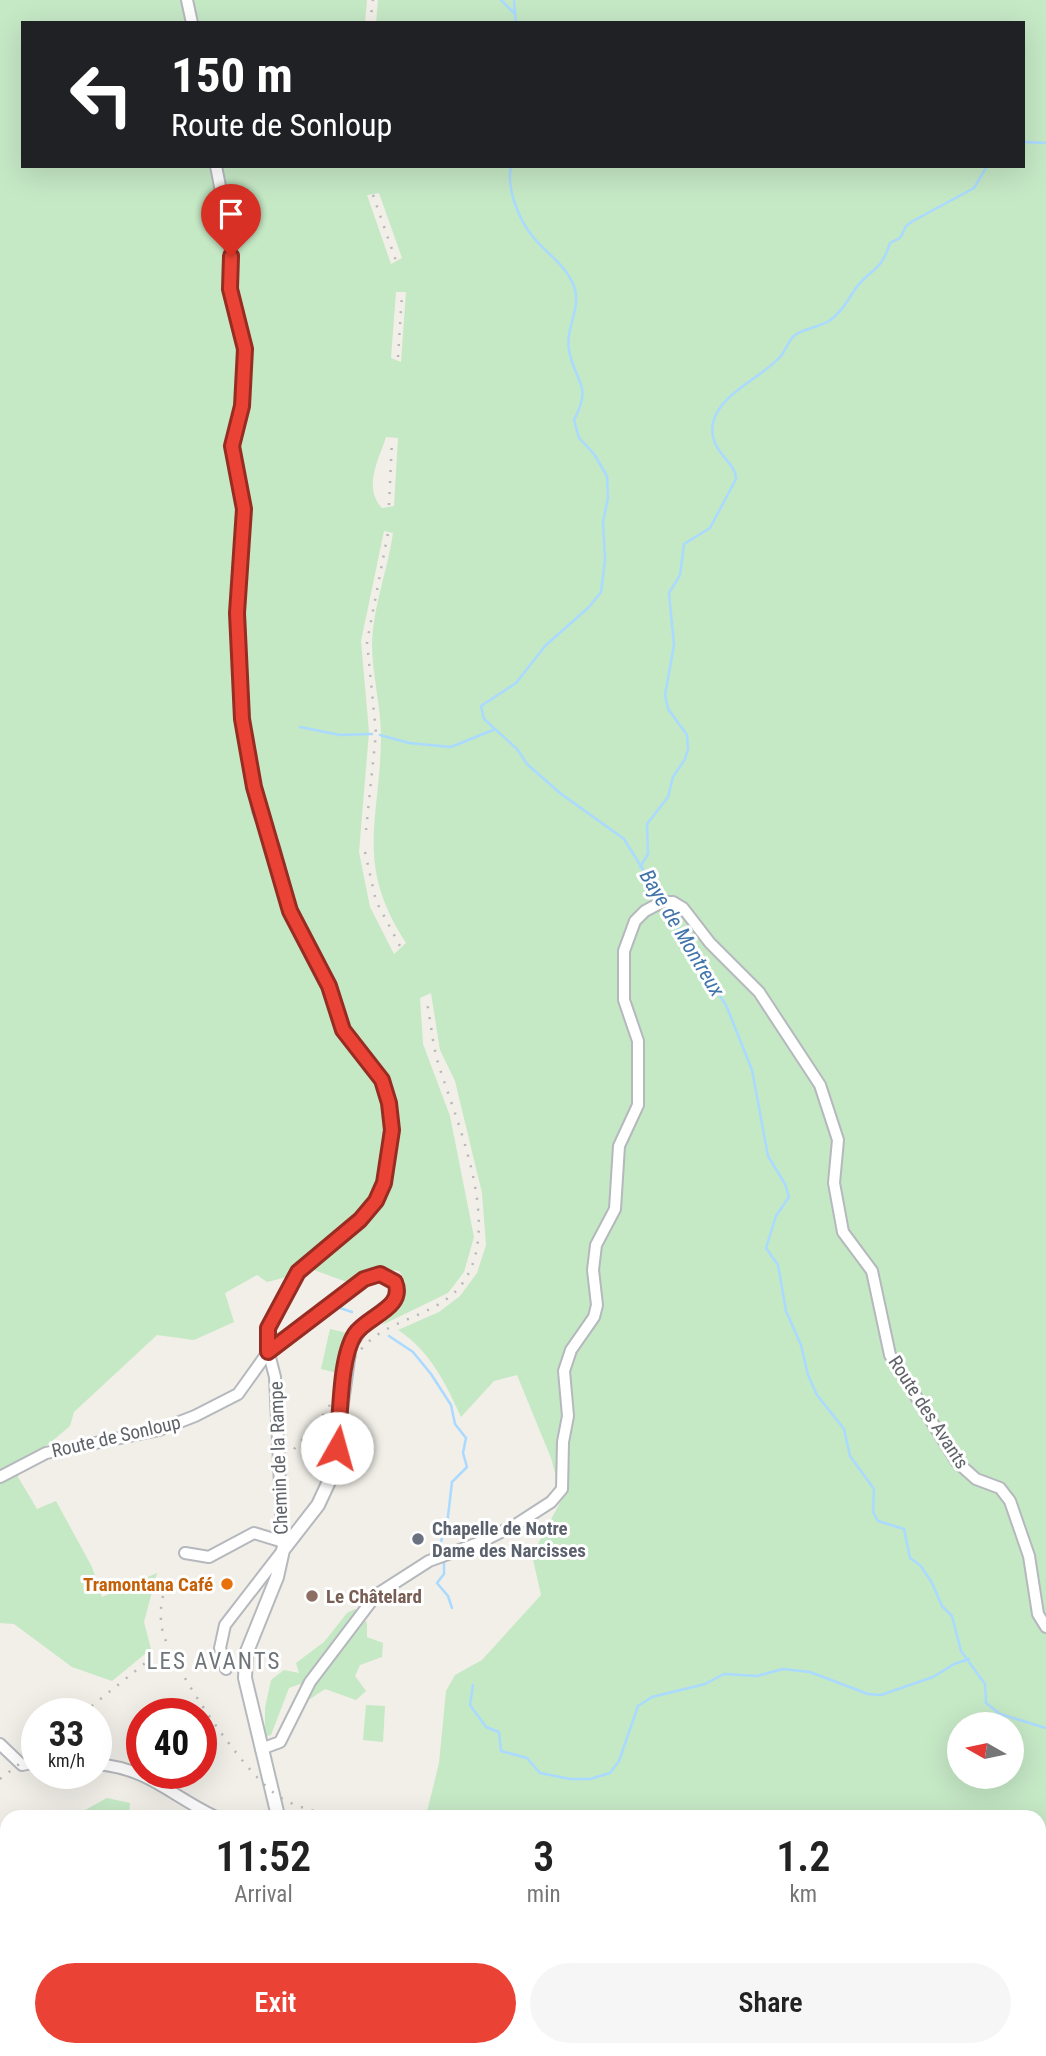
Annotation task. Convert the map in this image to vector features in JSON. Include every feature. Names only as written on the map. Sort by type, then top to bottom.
[{"type":"street","points":[[187,0],[192,21]]},
{"type":"street","points":[[216,168],[230,237],[232,299],[245,349],[242,406],[232,446],[244,509],[237,613],[242,719],[258,811],[274,848],[295,923],[312,949],[329,986],[343,1030],[382,1080],[391,1117],[391,1146],[381,1193],[360,1220],[298,1272],[268,1328],[268,1352]]},
{"type":"street","name":"Route des Avants","points":[[261,1749],[280,1742],[310,1682],[376,1595],[429,1561],[517,1524],[551,1502],[562,1489],[563,1442],[568,1416],[564,1371],[571,1350],[594,1317],[597,1305],[593,1270],[596,1245],[615,1209],[619,1146],[638,1105],[638,1041],[624,1000],[623,965],[629,932],[645,911],[662,902],[673,902],[760,992],[820,1085],[838,1140],[834,1183],[844,1232],[872,1271],[890,1354],[957,1462],[976,1479],[1000,1489],[1010,1501],[1029,1556],[1038,1614],[1046,1627]]},
{"type":"street","name":"Route de Sonloup","points":[[0,1477],[46,1452],[159,1430],[195,1416],[238,1394],[268,1352],[364,1279],[380,1274],[395,1282],[395,1300],[363,1325],[350,1345],[334,1464],[318,1506]]},
{"type":"street","name":"Chemin de la Rampe","points":[[268,1352],[275,1377],[281,1545]]},
{"type":"street","name":"Chemin de la Rampe","points":[[281,1545],[318,1506]]},
{"type":"street","points":[[185,1553],[209,1557],[254,1533],[281,1545]]},
{"type":"street","points":[[276,1810],[244,1665],[248,1646],[277,1577],[281,1545]]},
{"type":"street","points":[[226,1670],[220,1648],[225,1625],[281,1545]]},
{"type":"street","points":[[0,1744],[21,1764]]},
{"type":"street","points":[[112,1766],[150,1776],[204,1810]]},
{"type":"green space","points":[[0,0],[367,0],[365,21],[21,21],[21,168],[1025,168],[1025,21],[376,21],[378,0],[1046,0],[1046,1810],[427,1810],[439,1763],[446,1691],[455,1675],[482,1660],[541,1595],[532,1555],[562,1499],[551,1458],[517,1375],[494,1381],[461,1417],[428,1358],[398,1330],[439,1312],[460,1296],[477,1273],[486,1245],[482,1193],[455,1081],[440,1050],[431,993],[420,998],[423,1044],[450,1116],[474,1237],[464,1272],[448,1293],[382,1325],[403,1300],[406,1286],[399,1271],[375,1268],[347,1282],[314,1270],[267,1282],[257,1275],[225,1293],[234,1322],[194,1340],[157,1335],[74,1412],[70,1426],[21,1467],[18,1477],[37,1509],[56,1501],[92,1567],[102,1597],[157,1573],[144,1622],[151,1649],[112,1681],[72,1667],[14,1624],[0,1623]],"holes":[[[379,193],[402,258],[391,264],[367,195]],[[396,292],[406,292],[401,362],[391,358]],[[386,437],[398,438],[394,506],[382,508],[373,491],[374,472]],[[384,531],[393,533],[375,615],[372,643],[381,737],[374,842],[380,889],[406,943],[394,954],[370,907],[359,852],[369,732],[361,641]]]},
{"type":"green space","points":[[330,1329],[347,1333],[337,1373],[321,1369]]},
{"type":"green space","points":[[355,1609],[367,1623],[367,1637],[383,1643],[382,1657],[360,1665],[355,1676],[366,1691],[356,1700],[325,1689],[310,1699],[300,1684],[289,1688],[271,1735],[265,1737],[265,1708],[271,1680],[284,1670],[299,1673],[296,1663],[324,1642],[347,1613]]},
{"type":"green space","points":[[366,1705],[385,1706],[383,1742],[363,1740]]},
{"type":"green space","points":[[107,1798],[130,1803],[129,1810],[85,1810]]},
{"type":"waterway","name":"Baye de Montreux","points":[[501,0],[515,14],[516,21]]},
{"type":"waterway","points":[[514,0],[515,14]]},
{"type":"waterway","points":[[1025,142],[1046,143]]},
{"type":"waterway","name":"Baye de Montreux","points":[[511,168],[512,194],[523,222],[533,237],[566,271],[576,294],[568,342],[581,384],[582,398],[574,420],[579,438],[594,454],[607,476],[608,498],[603,522],[605,560],[601,592],[589,607],[545,646],[516,683],[481,706],[484,719],[517,749],[527,764],[560,793],[624,839],[662,900]]},
{"type":"waterway","points":[[640,867],[648,854],[647,824],[668,797],[673,777],[688,749],[687,735],[668,709],[665,695],[674,645],[669,593],[680,575],[684,544],[710,528],[736,479],[732,467],[714,441],[713,423],[717,413],[732,395],[772,365],[795,335],[825,323],[837,314],[861,282],[879,265],[890,243],[900,238],[906,226],[974,188],[986,168]]},
{"type":"waterway","points":[[300,727],[340,735],[372,734]]},
{"type":"waterway","points":[[380,735],[409,743],[451,747],[493,730]]},
{"type":"waterway","name":"Baye de Montreux","points":[[665,905],[695,960],[726,1005],[752,1070],[768,1156],[785,1184],[789,1197],[776,1216],[766,1248],[778,1265],[786,1311],[801,1345],[808,1375],[817,1395],[844,1429],[850,1456],[874,1489],[873,1512],[878,1521],[904,1529],[910,1558],[920,1565],[931,1581],[942,1606],[952,1616],[961,1651],[985,1684],[986,1703],[1000,1714],[1046,1728]]},
{"type":"waterway","points":[[340,1308],[352,1312]]},
{"type":"waterway","points":[[389,1336],[413,1352],[431,1374],[451,1405],[455,1424],[466,1438],[463,1453],[467,1467],[452,1482],[447,1525],[441,1541],[442,1552]]},
{"type":"waterway","points":[[444,1560],[444,1574],[437,1583],[448,1596],[452,1608]]},
{"type":"waterway","points":[[473,1685],[470,1705],[486,1727],[499,1732],[501,1751],[527,1758],[540,1773],[570,1779],[590,1779],[610,1773],[619,1761],[638,1706],[652,1697],[705,1684],[724,1674],[757,1676],[783,1669],[810,1672],[868,1694],[881,1695],[933,1677],[954,1664],[969,1659]]},
{"type":"railway","points":[[370,21],[373,0]]},
{"type":"railway","points":[[373,195],[396,261]]},
{"type":"railway","points":[[398,357],[402,294]]},
{"type":"railway","points":[[389,505],[392,440]]},
{"type":"railway","points":[[366,830],[376,733],[367,642],[388,533]]},
{"type":"railway","points":[[365,852],[376,901],[400,946]]},
{"type":"railway","points":[[294,1449],[328,1408],[349,1367],[366,1344],[388,1329],[447,1299],[457,1290],[471,1267],[478,1241],[474,1180],[437,1058],[426,998]]},
{"type":"railway","points":[[163,1596],[163,1633],[181,1671],[211,1719],[245,1763],[274,1793],[310,1810]]},
{"type":"railway","points":[[102,1698],[149,1660]]},
{"type":"railway","points":[[0,1779],[21,1763]]},
{"type":"place","name":"Chapelle de Notre Dame des Narcisses","points":[[418,1539]]},
{"type":"place","name":"Tramontana Café","points":[[227,1584]]},
{"type":"place","name":"Le Châtelard","points":[[312,1596]]},
{"type":"district","name":"LES AVANTS","points":[[214,1661]]},
{"type":"route","points":[[231,256],[230,289],[245,349],[242,406],[232,446],[244,509],[237,613],[238,660],[242,719],[258,811],[274,848],[283,888],[295,923],[312,949],[329,986],[343,1030],[382,1080],[391,1117],[391,1146],[381,1193],[360,1220],[298,1272],[267,1332],[268,1352],[364,1279],[380,1274],[395,1282],[395,1300],[356,1332],[350,1345],[337,1448]]}]
